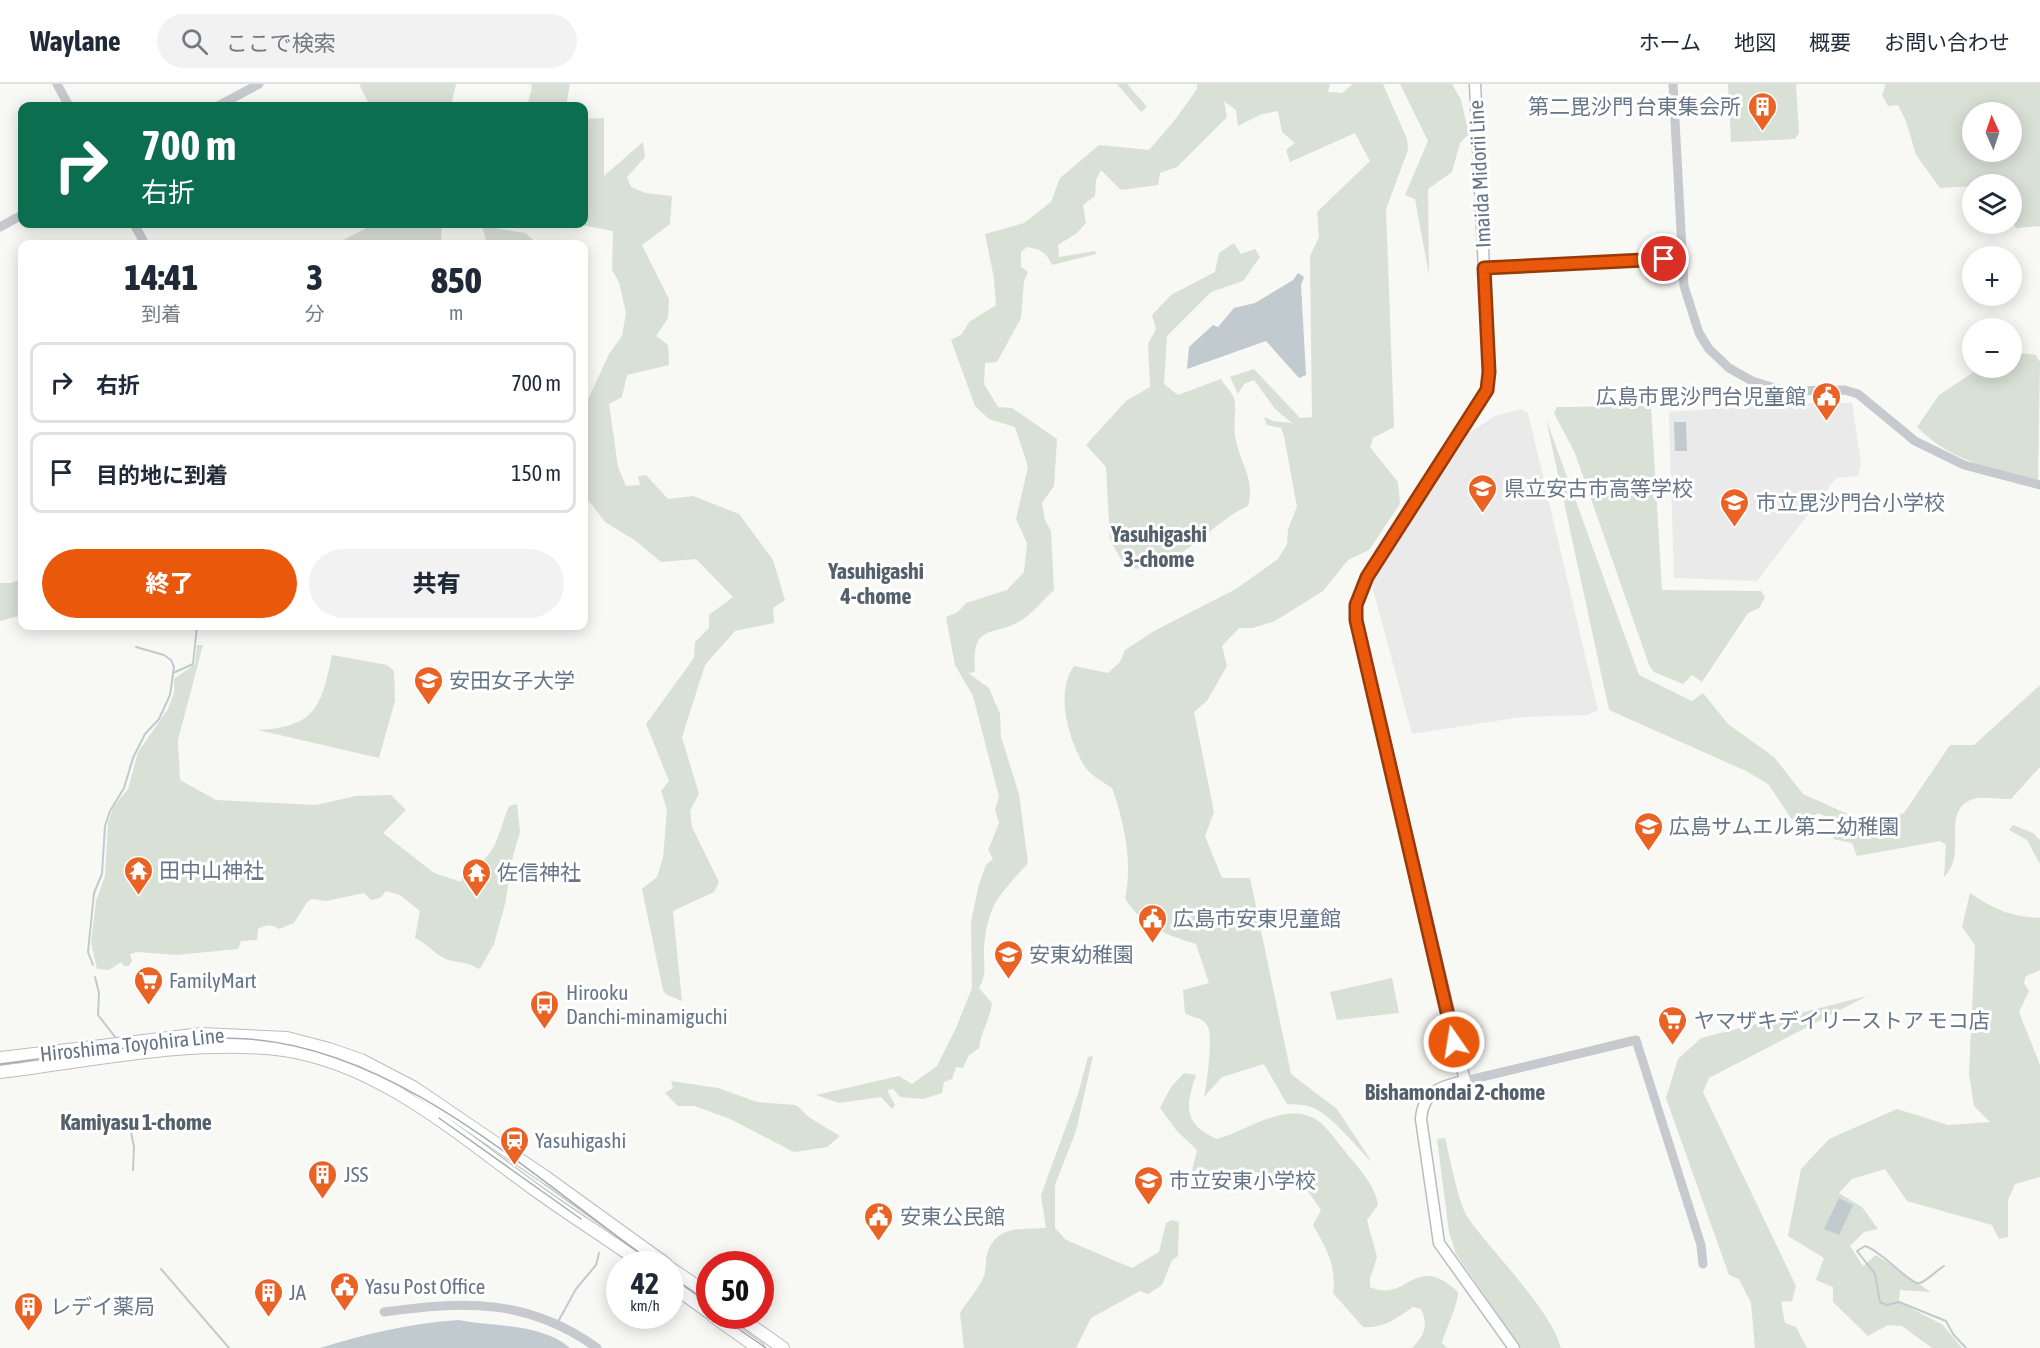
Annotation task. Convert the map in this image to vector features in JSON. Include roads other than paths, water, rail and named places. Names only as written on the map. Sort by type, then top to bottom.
[{"type":"main road","name":"Imaida Midorii Line","points":[[1465,1081],[1389,767],[1356,620],[1356,605],[1367,577],[1487,390],[1489,372],[1475,84]]},
{"type":"main road","name":"Hiroshima Toyohira Line","points":[[0,1058],[202,1034],[287,1038],[329,1048],[361,1060],[412,1087],[547,1178],[648,1251]]},
{"type":"main road","name":"Hiroshima Toyohira Line","points":[[0,1072],[203,1047],[246,1047],[286,1051],[326,1062],[356,1073],[407,1099],[625,1251]]},
{"type":"main road","points":[[1465,1081],[1442,1085],[1428,1096],[1422,1107],[1421,1119],[1436,1232],[1446,1257],[1514,1348]]},
{"type":"main road","points":[[732,1329],[758,1348]]},
{"type":"main road","points":[[756,1329],[783,1348]]},
{"type":"street","points":[[57,84],[67,102]]},
{"type":"street","points":[[225,102],[259,84]]},
{"type":"street","points":[[1673,84],[1684,286],[1699,333],[1709,349],[1729,368],[1752,381],[1784,391],[1845,390],[1858,394],[1916,441],[1964,465],[2040,485]]},
{"type":"street","points":[[0,227],[18,216]]},
{"type":"street","points":[[1484,268],[1684,258]]},
{"type":"street","points":[[1465,1081],[1636,1040],[1701,1245],[1703,1264]]},
{"type":"street","points":[[384,1312],[435,1305],[516,1309],[543,1318],[583,1338],[597,1348]]},
{"type":"waterway","points":[[173,673],[193,664],[197,630]]},
{"type":"waterway","points":[[93,965],[88,952],[94,893],[102,874],[105,826],[110,811],[124,788],[133,758],[145,734],[159,719],[170,695],[174,667],[171,660],[164,655],[136,647]]},
{"type":"waterway","points":[[95,977],[99,993],[98,1015],[116,1038]]},
{"type":"waterway","points":[[130,1127],[134,1147],[133,1170]]},
{"type":"waterway","points":[[1944,1266],[1920,1283],[1910,1279],[1872,1249],[1865,1246],[1857,1251],[1875,1274],[1880,1302],[1887,1305],[1899,1302],[1946,1321],[1953,1334],[1966,1348]]},
{"type":"waterway","points":[[559,1320],[576,1289],[596,1265],[599,1253]]},
{"type":"waterway","points":[[161,1269],[229,1348]]},
{"type":"tram line","points":[[0,1064],[206,1039],[248,1039],[305,1048],[360,1067],[413,1093],[464,1124],[514,1158],[637,1251]]},
{"type":"tram line","points":[[439,1118],[581,1219]]},
{"type":"tram line","points":[[684,1285],[696,1294]]},
{"type":"tram line","points":[[739,1329],[766,1348]]},
{"type":"place","name":"第二毘沙門 台東集会所","points":[[1762,132]]},
{"type":"place","name":"広島市毘沙門台児童館","points":[[1827,422]]},
{"type":"place","name":"県立安古市高等学校","points":[[1483,514]]},
{"type":"place","name":"市立毘沙門台小学校","points":[[1735,528]]},
{"type":"place","name":"安田女子大学","points":[[428,706]]},
{"type":"place","name":"広島サムエル第二幼稚園","points":[[1648,852]]},
{"type":"place","name":"田中山神社","points":[[138,896]]},
{"type":"place","name":"佐信神社","points":[[476,898]]},
{"type":"place","name":"広島市安東児童館","points":[[1152,944]]},
{"type":"place","name":"安東幼稚園","points":[[1008,980]]},
{"type":"place","name":"FamilyMart","points":[[148,1006]]},
{"type":"place","name":"Hirooku Danchi-minamiguchi","points":[[545,1030]]},
{"type":"place","name":"ヤマザキデイリーストア モコ店","points":[[1673,1046]]},
{"type":"place","name":"Yasuhigashi","points":[[514,1166]]},
{"type":"place","name":"JSS","points":[[323,1200]]},
{"type":"place","name":"市立安東小学校","points":[[1148,1206]]},
{"type":"place","name":"安東公民館","points":[[879,1242]]},
{"type":"place","name":"Yasu Post Office","points":[[344,1312]]},
{"type":"place","name":"JA","points":[[268,1318]]},
{"type":"place","name":"レデイ薬局","points":[[29,1332]]},
{"type":"district","name":"Yasuhigashi 3-chome","points":[[1159,546]]},
{"type":"district","name":"Yasuhigashi 4-chome","points":[[876,584]]},
{"type":"district","name":"Bishamondai 2-chome","points":[[1455,1092]]},
{"type":"district","name":"Kamiyasu 1-chome","points":[[136,1122]]}]
